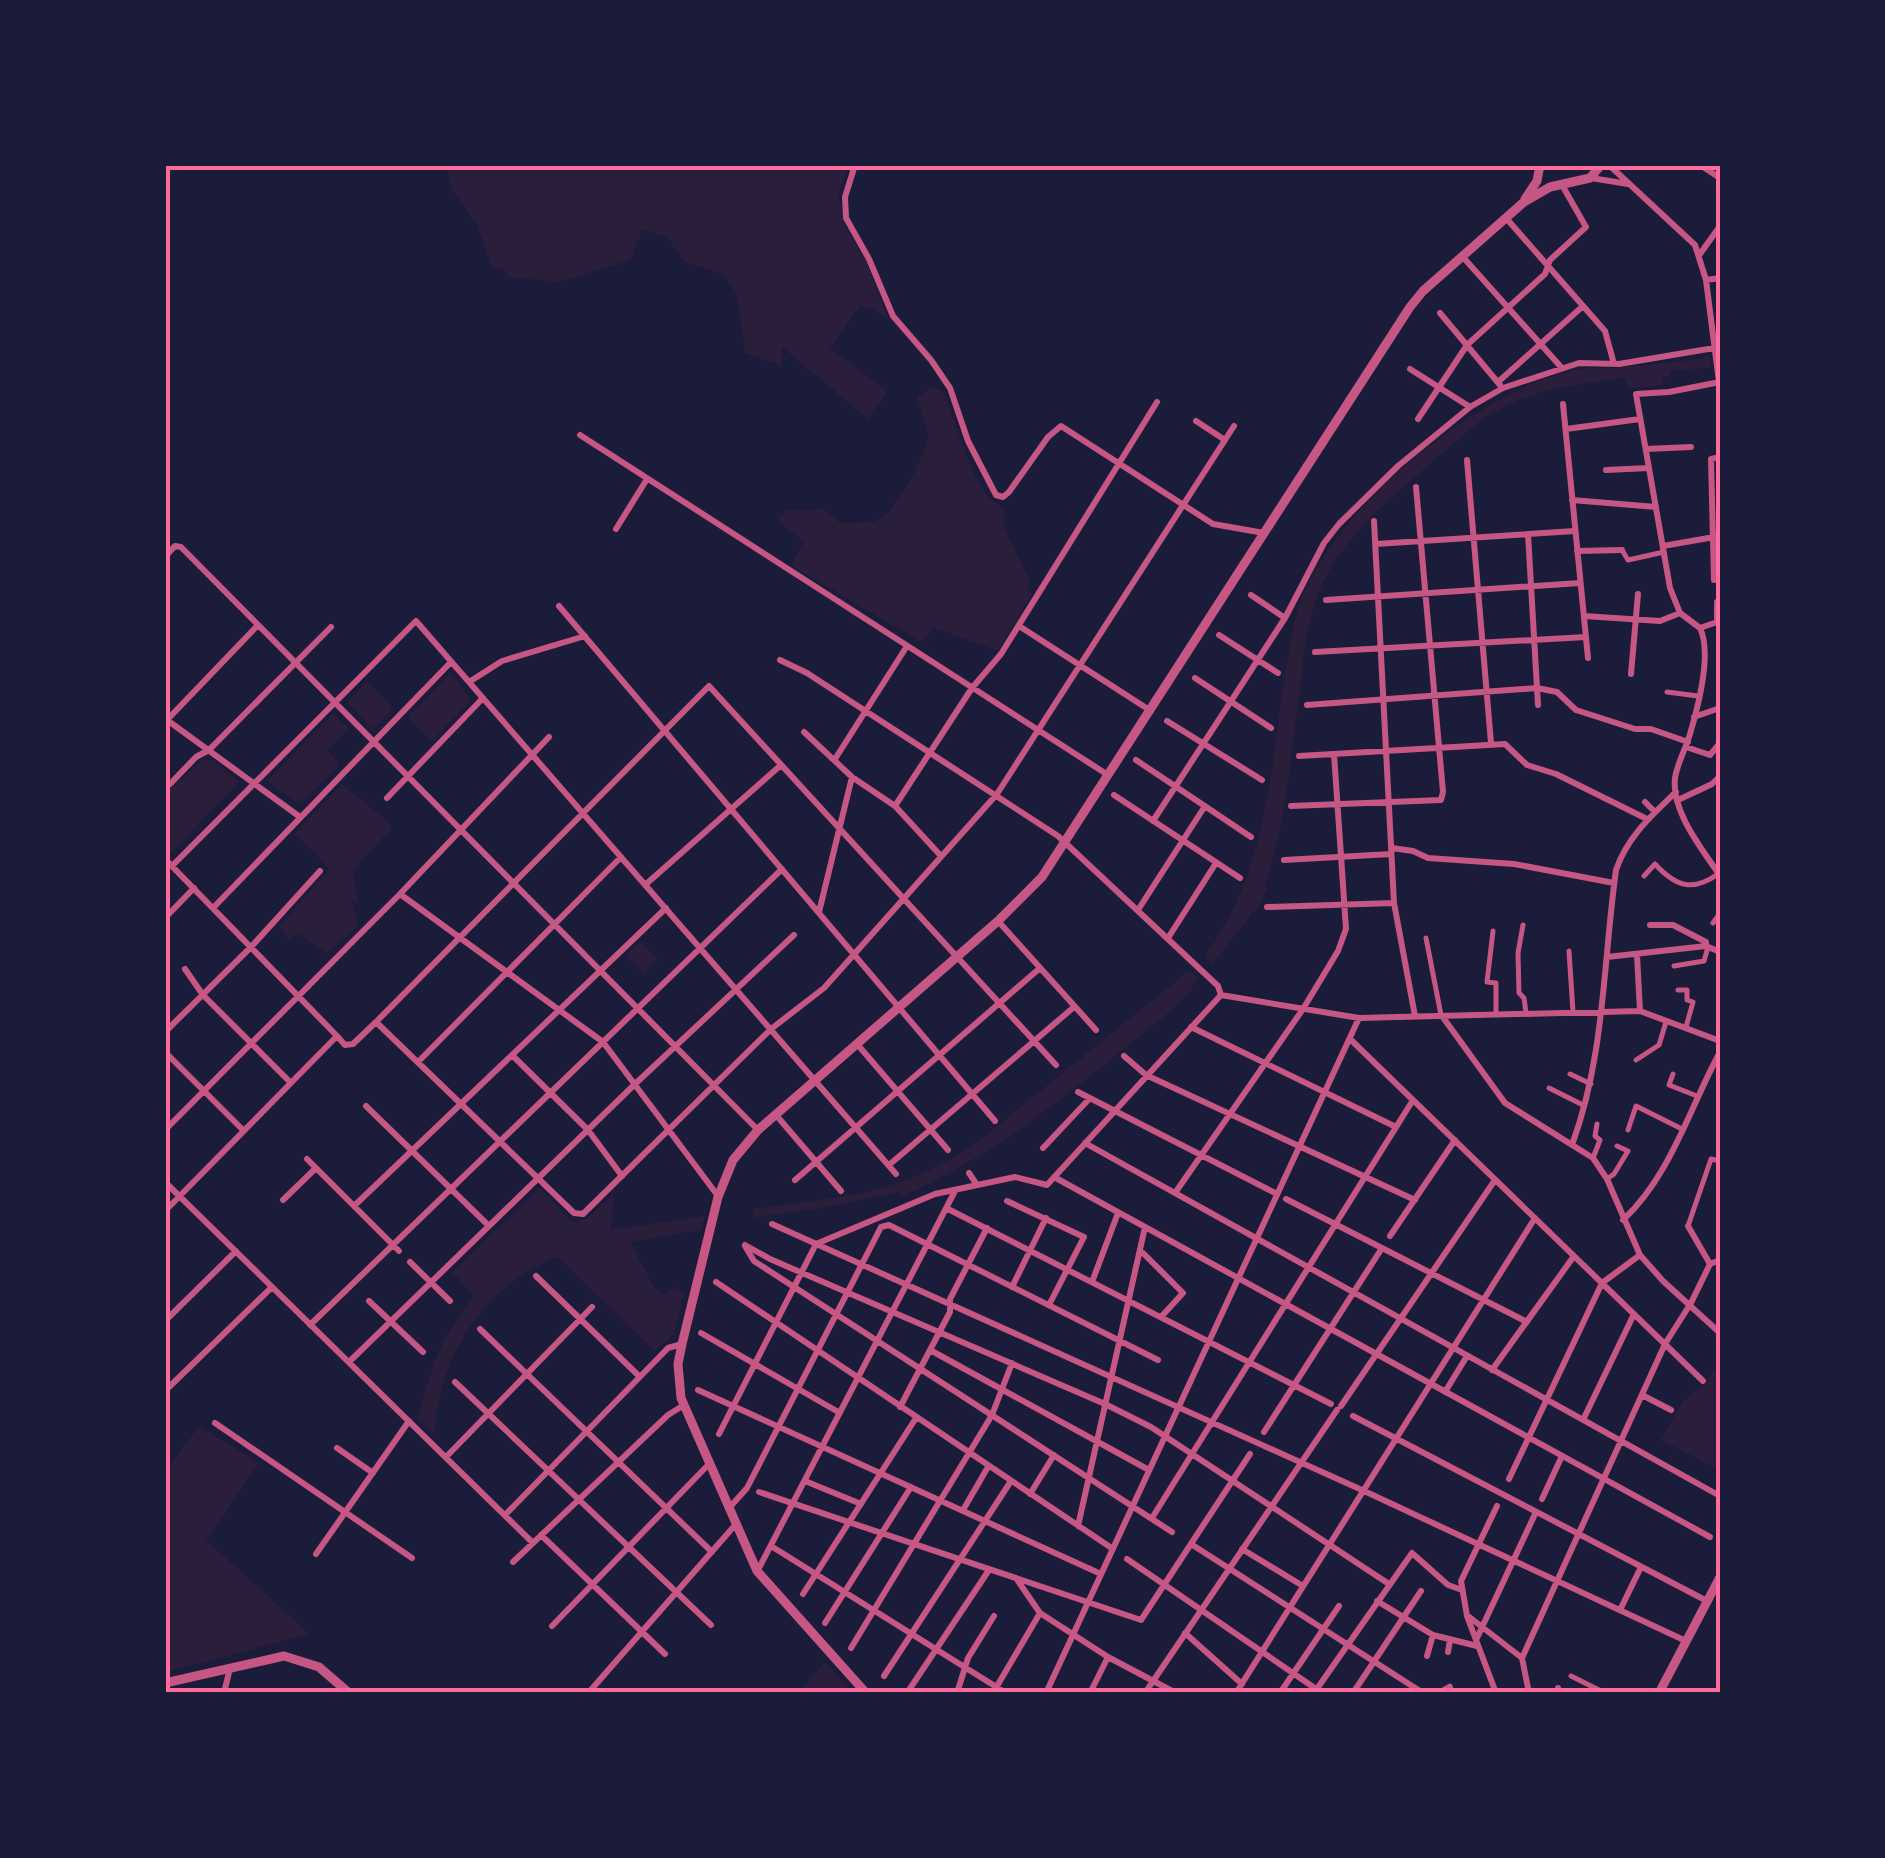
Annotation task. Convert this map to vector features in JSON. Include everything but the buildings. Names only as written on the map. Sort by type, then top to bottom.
[{"type":"street","points":[[855,165],[845,197],[846,218],[869,259],[893,316],[932,360],[950,388],[968,441],[992,491],[1002,497],[1009,492],[1060,426],[1213,524],[1264,533]]},
{"type":"street","points":[[1418,419],[1467,345],[1545,274],[1550,260],[1586,227],[1560,184],[1540,165]]},
{"type":"street","points":[[1524,202],[1537,181],[1540,165]]},
{"type":"street","points":[[1590,178],[1602,165]]},
{"type":"street","points":[[1609,165],[1695,245],[1716,312],[1718,348],[1719,382],[1636,394],[1670,588],[1680,613],[1700,628],[1706,638],[1694,717],[1675,778],[1677,796],[1684,818],[1719,875],[1704,885],[1690,886],[1664,874],[1655,864],[1644,876]]},
{"type":"street","points":[[1700,165],[1720,178]]},
{"type":"street","points":[[866,1693],[757,1571],[684,1405],[679,1381],[682,1344],[718,1196],[733,1160],[758,1130],[1025,897],[1066,844],[1422,291],[1524,202],[1560,184],[1590,178],[1630,184]]},
{"type":"street","points":[[1506,218],[1605,331],[1614,364]]},
{"type":"street","points":[[1700,255],[1720,226]]},
{"type":"street","points":[[1462,256],[1561,367]]},
{"type":"street","points":[[1706,280],[1720,278]]},
{"type":"street","points":[[1153,821],[1259,660],[1285,618],[1310,565],[1339,524],[1398,466],[1500,385],[1583,306]]},
{"type":"street","points":[[1440,313],[1500,385]]},
{"type":"street","points":[[1500,385],[1579,363],[1614,364],[1718,348]]},
{"type":"street","points":[[1410,369],[1470,408]]},
{"type":"street","points":[[896,806],[972,688],[1019,626],[1157,402]]},
{"type":"street","points":[[1563,404],[1588,658]]},
{"type":"street","points":[[1566,429],[1640,419]]},
{"type":"street","points":[[1196,421],[1226,440]]},
{"type":"street","points":[[376,1022],[578,1216],[771,1030],[824,988],[997,794],[1234,426]]},
{"type":"street","points":[[580,436],[1109,776]]},
{"type":"street","points":[[1646,449],[1692,447]]},
{"type":"street","points":[[1714,580],[1716,458]]},
{"type":"street","points":[[1467,460],[1490,743]]},
{"type":"street","points":[[1606,470],[1649,468]]},
{"type":"street","points":[[616,529],[647,479]]},
{"type":"street","points":[[1292,806],[1442,800],[1416,487]]},
{"type":"street","points":[[1572,500],[1656,507]]},
{"type":"street","points":[[1374,521],[1394,902],[1415,1016]]},
{"type":"street","points":[[1376,544],[1575,531]]},
{"type":"street","points":[[1528,534],[1538,706]]},
{"type":"street","points":[[1577,551],[1622,550],[1628,560],[1717,536]]},
{"type":"street","points":[[165,557],[175,546],[181,547],[758,1130]]},
{"type":"street","points":[[1326,600],[1580,583]]},
{"type":"street","points":[[1631,674],[1638,594]]},
{"type":"street","points":[[1251,595],[1285,618]]},
{"type":"street","points":[[1700,628],[1719,621],[1717,602]]},
{"type":"street","points":[[559,606],[995,1122]]},
{"type":"street","points":[[1584,616],[1660,622],[1680,613]]},
{"type":"street","points":[[172,866],[416,620],[896,1174]]},
{"type":"street","points":[[258,625],[166,721],[300,817]]},
{"type":"street","points":[[1019,626],[1151,711]]},
{"type":"street","points":[[170,784],[331,627]]},
{"type":"street","points":[[1219,634],[1278,673]]},
{"type":"street","points":[[468,682],[502,661],[585,636]]},
{"type":"street","points":[[1314,652],[1586,637]]},
{"type":"street","points":[[835,758],[908,646]]},
{"type":"street","points":[[780,660],[997,794],[1066,844],[1218,986],[1221,995]]},
{"type":"street","points":[[213,908],[452,662]]},
{"type":"street","points":[[1195,678],[1270,728]]},
{"type":"street","points":[[165,859],[345,1045],[353,1044],[710,686],[1056,1065]]},
{"type":"street","points":[[1308,705],[1536,688],[1557,692],[1576,710],[1687,744],[1710,755],[1720,743]]},
{"type":"street","points":[[1667,692],[1698,696]]},
{"type":"street","points":[[387,798],[484,698]]},
{"type":"street","points":[[1694,717],[1720,708]]},
{"type":"street","points":[[1167,721],[1262,780]]},
{"type":"street","points":[[804,732],[852,777],[896,806],[942,856]]},
{"type":"street","points":[[165,1130],[400,894],[549,737]]},
{"type":"street","points":[[1299,756],[1505,744],[1527,765],[1556,774],[1647,820]]},
{"type":"street","points":[[1176,1193],[1302,1008],[1338,951],[1346,929],[1334,754]]},
{"type":"street","points":[[1136,760],[1251,837]]},
{"type":"street","points":[[645,885],[781,764]]},
{"type":"street","points":[[1572,1145],[1591,1084],[1620,857],[1655,812],[1677,796],[1712,784],[1720,776]]},
{"type":"street","points":[[819,913],[852,777]]},
{"type":"street","points":[[1114,795],[1240,878]]},
{"type":"street","points":[[1646,802],[1655,812]]},
{"type":"street","points":[[1138,910],[1205,806]]},
{"type":"street","points":[[1284,860],[1412,850],[1428,858],[1514,864],[1614,883]]},
{"type":"street","points":[[418,1063],[621,857]]},
{"type":"street","points":[[1168,938],[1216,862]]},
{"type":"street","points":[[310,1324],[396,1248],[450,1189],[782,869]]},
{"type":"street","points":[[165,1032],[251,947],[320,871]]},
{"type":"street","points":[[165,918],[194,888]]},
{"type":"street","points":[[400,894],[603,1042],[718,1196]]},
{"type":"street","points":[[1267,907],[1394,902]]},
{"type":"street","points":[[354,1206],[666,908]]},
{"type":"street","points":[[1713,924],[1720,913]]},
{"type":"street","points":[[998,922],[1096,1030]]},
{"type":"street","points":[[1523,925],[1518,952],[1518,993],[1524,998],[1526,1013]]},
{"type":"street","points":[[1650,926],[1673,925],[1706,942],[1704,961],[1674,966]]},
{"type":"street","points":[[1493,932],[1487,982],[1496,982],[1496,1014]]},
{"type":"street","points":[[349,1362],[794,934]]},
{"type":"street","points":[[1426,938],[1441,1015],[1505,1102],[1592,1158],[1607,1178],[1640,1254],[1663,1281],[1720,1333]]},
{"type":"street","points":[[1607,958],[1707,946],[1720,952]]},
{"type":"street","points":[[1570,950],[1573,1012]]},
{"type":"street","points":[[1637,955],[1640,1011]]},
{"type":"street","points":[[795,1180],[1040,968]]},
{"type":"street","points":[[184,969],[203,995],[291,1083]]},
{"type":"street","points":[[1678,990],[1687,990],[1687,1000],[1693,1002],[1686,1027]]},
{"type":"street","points":[[1221,995],[1359,1018],[1640,1011],[1720,1041]]},
{"type":"street","points":[[719,1434],[816,1244],[920,1198],[1015,1176],[1047,1185],[1221,995]]},
{"type":"street","points":[[889,1165],[1074,1007]]},
{"type":"street","points":[[1046,1693],[1359,1018]]},
{"type":"street","points":[[1636,1060],[1659,1045],[1667,1019]]},
{"type":"street","points":[[1191,1027],[1396,1127]]},
{"type":"street","points":[[165,1211],[337,1036]]},
{"type":"street","points":[[1350,1039],[1703,1381]]},
{"type":"street","points":[[857,1044],[948,1150]]},
{"type":"street","points":[[165,1052],[244,1131]]},
{"type":"street","points":[[1623,1220],[1644,1200],[1662,1173],[1720,1052]]},
{"type":"street","points":[[512,1055],[588,1130],[622,1176]]},
{"type":"street","points":[[1124,1056],[1146,1075],[1415,1200]]},
{"type":"street","points":[[1570,1074],[1591,1084]]},
{"type":"street","points":[[1673,1074],[1669,1085],[1697,1096]]},
{"type":"street","points":[[1548,1088],[1586,1106]]},
{"type":"street","points":[[1078,1092],[1278,1194]]},
{"type":"street","points":[[1043,1148],[1090,1098]]},
{"type":"street","points":[[1152,1518],[1413,1100]]},
{"type":"street","points":[[366,1106],[489,1226]]},
{"type":"street","points":[[1628,1130],[1636,1106],[1682,1129]]},
{"type":"street","points":[[776,1115],[841,1191]]},
{"type":"street","points":[[1592,1158],[1600,1140],[1595,1136],[1598,1124]]},
{"type":"street","points":[[1390,1236],[1454,1140]]},
{"type":"street","points":[[1085,1143],[1720,1496]]},
{"type":"street","points":[[1607,1178],[1614,1174],[1628,1151],[1617,1146]]},
{"type":"street","points":[[307,1159],[396,1248]]},
{"type":"street","points":[[1710,1264],[1688,1226],[1711,1159],[1720,1161]]},
{"type":"street","points":[[284,1200],[316,1168]]},
{"type":"street","points":[[968,1173],[977,1185]]},
{"type":"street","points":[[1054,1177],[1710,1538]]},
{"type":"street","points":[[1145,1693],[1336,1407],[1495,1180]]},
{"type":"street","points":[[165,1182],[533,1543]]},
{"type":"street","points":[[757,1571],[956,1190]]},
{"type":"street","points":[[1286,1199],[1526,1322]]},
{"type":"street","points":[[1007,1201],[1084,1237],[1049,1305]]},
{"type":"street","points":[[946,1208],[1336,1407]]},
{"type":"street","points":[[1092,1282],[1118,1213]]},
{"type":"street","points":[[1012,1287],[1046,1218]]},
{"type":"street","points":[[1236,1693],[1535,1218]]},
{"type":"street","points":[[772,1224],[1686,1641]]},
{"type":"street","points":[[729,1507],[743,1496],[881,1227],[889,1224],[1158,1360]]},
{"type":"street","points":[[1078,1526],[1145,1227]]},
{"type":"street","points":[[900,1407],[940,1332],[986,1228]]},
{"type":"street","points":[[1172,1532],[754,1262],[745,1245],[1106,1404],[1165,1436],[1388,1584]]},
{"type":"street","points":[[1264,1432],[1382,1248]]},
{"type":"street","points":[[1140,1250],[1182,1293],[1162,1317]]},
{"type":"street","points":[[165,1321],[236,1251]]},
{"type":"street","points":[[1509,1479],[1602,1283],[1640,1254]]},
{"type":"street","points":[[1492,1370],[1574,1256]]},
{"type":"street","points":[[1529,1693],[1522,1658],[1665,1344],[1710,1264],[1720,1260]]},
{"type":"street","points":[[410,1262],[450,1301]]},
{"type":"street","points":[[536,1276],[640,1377]]},
{"type":"street","points":[[716,1282],[1112,1549]]},
{"type":"street","points":[[166,1389],[272,1287]]},
{"type":"street","points":[[370,1301],[423,1352]]},
{"type":"street","points":[[446,1458],[592,1307]]},
{"type":"street","points":[[1583,1420],[1634,1314]]},
{"type":"street","points":[[480,1329],[712,1552]]},
{"type":"street","points":[[701,1333],[840,1412]]},
{"type":"street","points":[[505,1515],[668,1348],[682,1344]]},
{"type":"street","points":[[930,1350],[1150,1470]]},
{"type":"street","points":[[1445,1392],[1468,1356]]},
{"type":"street","points":[[851,1648],[992,1415],[1012,1363]]},
{"type":"street","points":[[456,1382],[711,1625]]},
{"type":"street","points":[[698,1390],[1102,1574]]},
{"type":"street","points":[[1642,1395],[1671,1410]]},
{"type":"street","points":[[513,1562],[668,1415],[684,1405]]},
{"type":"street","points":[[1352,1416],[1708,1601]]},
{"type":"street","points":[[803,1594],[916,1418]]},
{"type":"street","points":[[316,1554],[408,1422]]},
{"type":"street","points":[[215,1423],[412,1558]]},
{"type":"street","points":[[337,1448],[373,1473]]},
{"type":"street","points":[[760,1492],[1142,1620],[1250,1454]]},
{"type":"street","points":[[1030,1494],[1054,1455]]},
{"type":"street","points":[[1542,1499],[1562,1456]]},
{"type":"street","points":[[552,1626],[709,1464]]},
{"type":"street","points":[[963,1510],[988,1467]]},
{"type":"street","points":[[805,1481],[861,1504]]},
{"type":"street","points":[[884,1676],[1011,1481]]},
{"type":"street","points":[[825,1623],[911,1487]]},
{"type":"street","points":[[1496,1693],[1467,1616],[1461,1581],[1497,1506]]},
{"type":"street","points":[[1477,1643],[1536,1512]]},
{"type":"street","points":[[590,1690],[736,1524]]},
{"type":"street","points":[[541,1536],[665,1654]]},
{"type":"street","points":[[1192,1544],[1412,1690],[1423,1693]]},
{"type":"street","points":[[771,1546],[995,1690],[1006,1693]]},
{"type":"street","points":[[1242,1549],[1303,1586]]},
{"type":"street","points":[[1127,1559],[1318,1692],[1412,1554],[1448,1585],[1462,1590]]},
{"type":"street","points":[[1620,1610],[1641,1566]]},
{"type":"street","points":[[907,1693],[989,1570]]},
{"type":"street","points":[[1660,1693],[1720,1576]]},
{"type":"street","points":[[1017,1580],[1040,1613],[1072,1636],[1176,1693]]},
{"type":"street","points":[[1352,1693],[1421,1592]]},
{"type":"street","points":[[1377,1601],[1433,1636],[1477,1643]]},
{"type":"street","points":[[1280,1693],[1339,1606]]},
{"type":"street","points":[[995,1690],[1040,1613]]},
{"type":"street","points":[[957,1693],[968,1658],[994,1616]]},
{"type":"street","points":[[1467,1616],[1522,1658]]},
{"type":"street","points":[[1186,1633],[1242,1684]]},
{"type":"street","points":[[1427,1656],[1433,1636]]},
{"type":"street","points":[[1448,1652],[1450,1640]]},
{"type":"street","points":[[1090,1693],[1108,1657]]},
{"type":"street","points":[[165,1683],[270,1658],[296,1658],[319,1667],[349,1693]]},
{"type":"street","points":[[224,1693],[230,1667]]},
{"type":"street","points":[[1571,1676],[1605,1693]]},
{"type":"street","points":[[1438,1693],[1450,1686],[1452,1693]]},
{"type":"shaded area","points":[[445,165],[849,165],[839,192],[843,223],[866,260],[887,316],[904,331],[872,308],[860,306],[830,348],[887,391],[868,419],[782,347],[781,366],[745,353],[737,294],[723,274],[684,262],[667,237],[642,230],[631,260],[559,282],[509,277],[502,269],[493,268],[476,223],[454,193]]},
{"type":"shaded area","points":[[1708,354],[1712,367],[1670,371],[1670,376],[1663,377],[1664,385],[1628,389],[1625,378],[1593,382],[1546,391],[1500,409],[1407,484],[1352,539],[1324,582],[1309,624],[1283,811],[1265,885],[1269,885],[1256,913],[1213,964],[1204,957],[1228,919],[1258,839],[1294,624],[1308,584],[1333,543],[1366,503],[1448,432],[1535,383],[1580,369],[1659,364],[1704,358]]},
{"type":"shaded area","points":[[933,386],[944,392],[983,490],[1005,514],[1004,528],[1031,583],[1026,587],[1032,594],[998,651],[933,627],[921,642],[791,565],[804,541],[782,525],[778,517],[788,510],[824,509],[840,523],[875,522],[888,513],[915,472],[929,437],[917,397]]},
{"type":"shaded area","points":[[450,673],[471,700],[432,741],[408,717]]},
{"type":"shaded area","points":[[368,681],[393,709],[373,730],[347,702]]},
{"type":"shaded area","points":[[333,714],[349,728],[328,751],[340,765],[299,804],[267,781]]},
{"type":"shaded area","points":[[204,759],[213,760],[239,782],[172,852],[165,844],[165,793]]},
{"type":"shaded area","points":[[342,784],[392,828],[353,870],[358,901],[352,902],[358,925],[327,953],[299,934],[289,941],[279,926],[329,870],[294,834]]},
{"type":"shaded area","points":[[641,941],[658,959],[644,973],[626,955]]},
{"type":"shaded area","points":[[1189,971],[1199,978],[1192,985],[1194,989],[1172,1010],[1043,1112],[975,1159],[902,1196],[900,1192],[754,1218],[753,1209],[877,1189],[952,1158]]},
{"type":"shaded area","points":[[540,1188],[570,1220],[577,1222],[614,1194],[611,1230],[705,1216],[701,1230],[630,1242],[655,1289],[663,1295],[675,1287],[684,1294],[674,1334],[655,1351],[558,1257],[509,1285],[470,1327],[445,1379],[435,1435],[417,1420],[427,1384],[452,1326],[474,1296],[452,1272]]},
{"type":"shaded area","points":[[1720,1364],[1720,1470],[1661,1440],[1683,1401],[1708,1382]]},
{"type":"shaded area","points":[[199,1426],[259,1463],[206,1540],[310,1634],[165,1672],[165,1473]]},
{"type":"shaded area","points":[[824,1662],[854,1693],[799,1693]]}]
